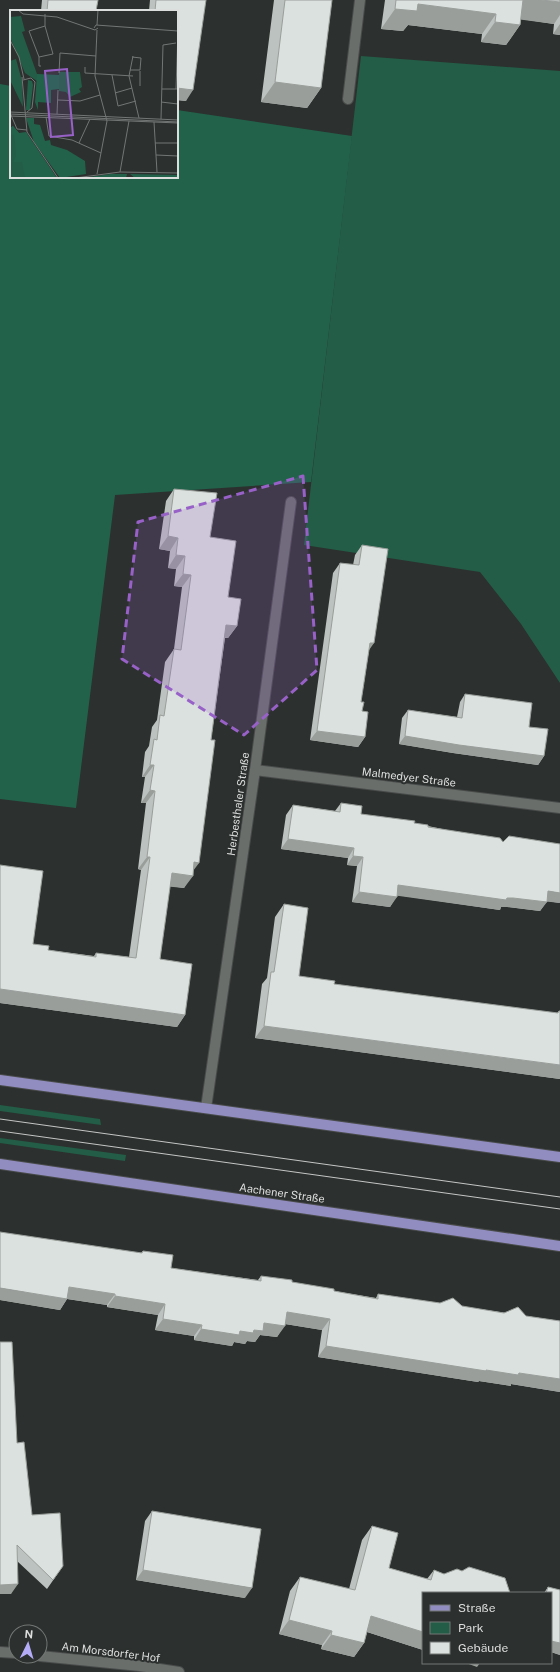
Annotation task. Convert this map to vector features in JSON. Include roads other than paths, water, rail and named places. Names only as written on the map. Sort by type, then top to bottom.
[{"type":"main road","points":[[0,1080],[560,1158]]},
{"type":"main road","name":"Aachener Straße","points":[[0,1164],[560,1246]]},
{"type":"street","points":[[348,99],[360,0]]},
{"type":"street","name":"Herbesthaler Straße","points":[[206,1108],[255,770],[291,502]]},
{"type":"street","name":"Malmedyer Straße","points":[[255,770],[560,808]]},
{"type":"street","name":"Am Morsdorfer Hof","points":[[48,1657],[140,1666],[179,1672]]},
{"type":"tram line","points":[[0,1119],[560,1197]]},
{"type":"tram line","points":[[0,1131],[560,1209]]}]
